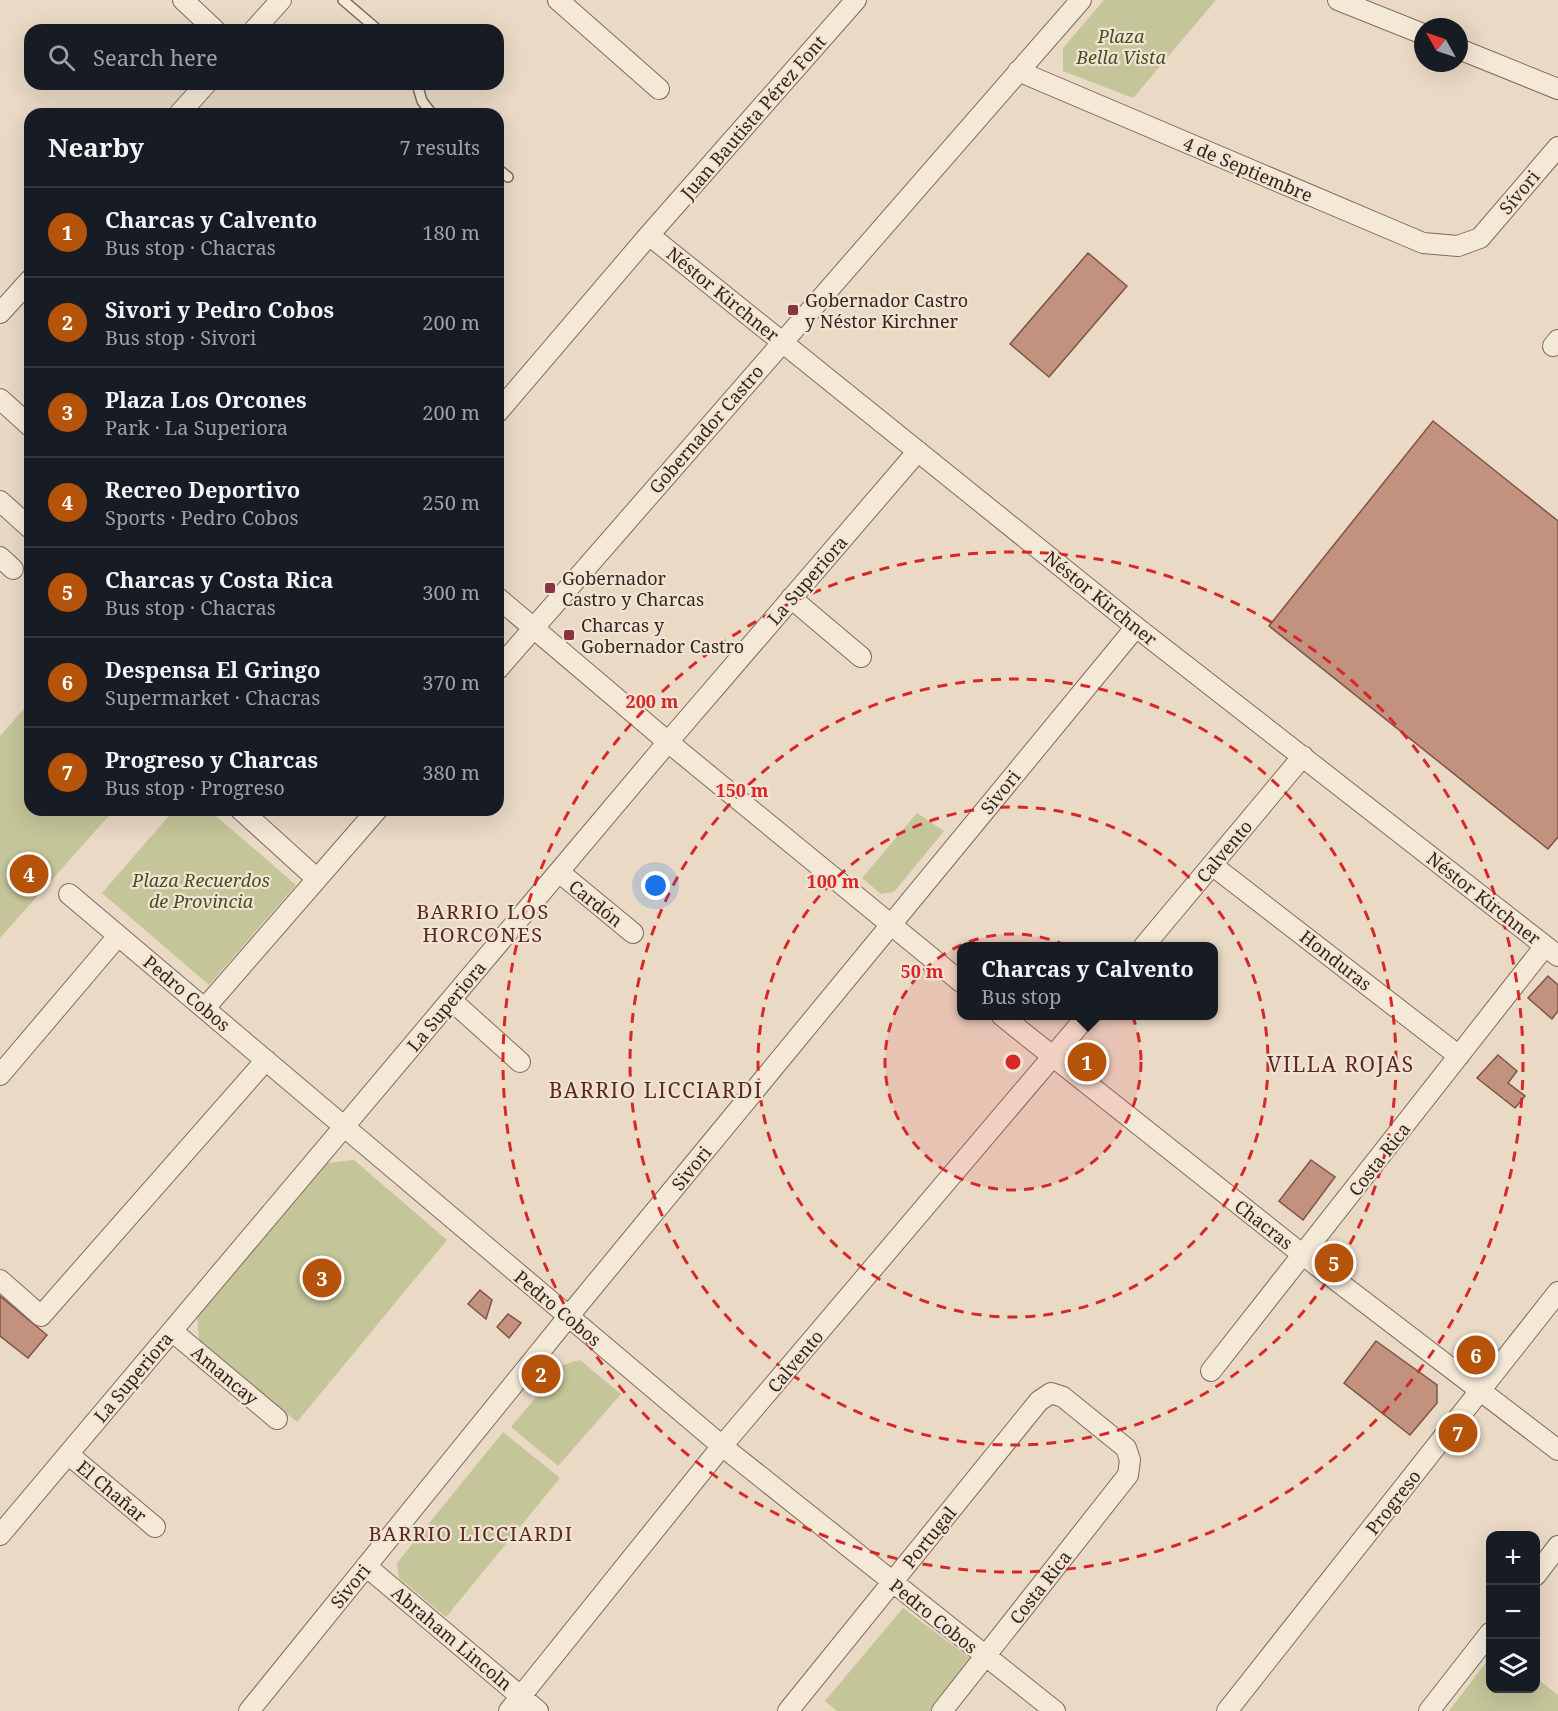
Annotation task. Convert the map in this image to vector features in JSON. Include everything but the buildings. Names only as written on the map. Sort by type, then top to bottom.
[{"type":"street","points":[[183,0],[209,24]]},
{"type":"street","points":[[259,24],[281,0]]},
{"type":"street","points":[[558,0],[659,89]]},
{"type":"street","name":"Juan Bautista Pérez Font","points":[[504,405],[649,235],[856,0]]},
{"type":"street","name":"Gobernador Castro","points":[[504,662],[1081,0]]},
{"type":"street","points":[[1338,0],[1414,30]]},
{"type":"street","points":[[1468,53],[1558,88]]},
{"type":"street","name":"4 de Septiembre","points":[[1018,71],[1423,243],[1458,246],[1480,238]]},
{"type":"street","points":[[184,108],[201,90]]},
{"type":"street","name":"Sívori","points":[[1480,238],[1558,147]]},
{"type":"street","name":"Néstor Kirchner","points":[[649,235],[1136,627],[1552,951]]},
{"type":"street","points":[[0,314],[24,287]]},
{"type":"street","points":[[0,399],[24,421]]},
{"type":"street","name":"La Superiora","points":[[0,1535],[668,742],[918,451]]},
{"type":"street","points":[[0,501],[24,523]]},
{"type":"street","points":[[791,598],[861,657]]},
{"type":"street","points":[[504,603],[668,742],[957,979]]},
{"type":"street","name":"Sivori","points":[[249,1711],[568,1317],[1136,627]]},
{"type":"street","name":"Calvento","points":[[1147,942],[1303,756]]},
{"type":"street","points":[[248,816],[316,879]]},
{"type":"street","points":[[205,1008],[371,816]]},
{"type":"street","name":"Honduras","points":[[1212,865],[1459,1056]]},
{"type":"street","name":"Cardón","points":[[559,872],[633,933]]},
{"type":"street","name":"Pedro Cobos","points":[[69,894],[722,1446],[985,1658],[1055,1711]]},
{"type":"street","points":[[0,1075],[118,936]]},
{"type":"street","name":"Costa Rica","points":[[1211,1371],[1459,1056],[1552,951]]},
{"type":"street","points":[[452,1000],[520,1062]]},
{"type":"street","name":"Chacras","points":[[1007,1020],[1304,1255],[1558,1450]]},
{"type":"street","name":"Calvento","points":[[515,1704],[722,1446],[1084,1020]]},
{"type":"street","points":[[0,1280],[41,1316],[266,1060]]},
{"type":"street","name":"Progreso","points":[[1227,1711],[1558,1292]]},
{"type":"street","name":"Amancay","points":[[172,1331],[277,1419]]},
{"type":"street","name":"Portugal","points":[[797,1708],[892,1582],[1039,1401],[1051,1394],[1063,1397],[1126,1448],[1130,1460]]},
{"type":"street","name":"El Chañar","points":[[69,1454],[155,1527]]},
{"type":"street","name":"Costa Rica","points":[[942,1711],[1128,1475],[1130,1460]]},
{"type":"street","points":[[1540,1570],[1558,1546]]},
{"type":"street","name":"Abraham Lincoln","points":[[366,1566],[515,1704],[538,1711]]},
{"type":"street","points":[[1429,1711],[1486,1639]]},
{"type":"lane","points":[[343,0],[371,24]]},
{"type":"lane","points":[[419,90],[422,101],[427,108]]},
{"type":"lane","points":[[504,173],[508,177]]},
{"type":"green space","name":"Plaza Bella Vista","points":[[1104,0],[1216,0],[1133,98],[1063,71],[1063,48]]},
{"type":"green space","points":[[24,709],[24,816],[109,816],[0,938],[0,736]]},
{"type":"green space","points":[[917,813],[944,831],[894,892],[881,894],[862,878]]},
{"type":"green space","name":"Plaza Recuerdos de Provincia","points":[[169,816],[216,816],[296,885],[209,985],[102,893]]},
{"type":"green space","points":[[354,1160],[447,1240],[297,1422],[199,1340],[197,1315],[325,1163]]},
{"type":"green space","points":[[580,1360],[621,1394],[558,1466],[511,1427],[563,1365]]},
{"type":"green space","points":[[503,1432],[560,1478],[446,1617],[399,1578],[397,1563]]},
{"type":"green space","points":[[903,1608],[974,1661],[932,1711],[837,1711],[825,1701]]},
{"type":"green space","points":[[1486,1662],[1486,1693],[1540,1693],[1540,1681],[1558,1695],[1558,1711],[1449,1711]]},
{"type":"place","name":"Gobernador Castro y Néstor Kirchner","points":[[793,310]]},
{"type":"place","name":"Gobernador Castro y Charcas","points":[[550,588]]},
{"type":"place","name":"Charcas y Gobernador Castro","points":[[569,635]]},
{"type":"place","name":"Recreo Deportivo","points":[[29,874]]},
{"type":"place","name":"Charcas y Calvento","points":[[1087,1062]]},
{"type":"place","name":"Charcas y Costa Rica","points":[[1334,1263]]},
{"type":"place","name":"Plaza Los Orcones","points":[[322,1278]]},
{"type":"place","name":"Despensa El Gringo","points":[[1476,1355]]},
{"type":"place","name":"Sivori y Pedro Cobos","points":[[541,1374]]},
{"type":"place","name":"Progreso y Charcas","points":[[1458,1433]]},
{"type":"district","name":"BARRIO LOS HORCONES","points":[[483,922]]},
{"type":"district","name":"VILLA ROJAS","points":[[1341,1064]]},
{"type":"district","name":"BARRIO LICCIARDI","points":[[656,1090]]},
{"type":"district","name":"BARRIO LICCIARDI","points":[[471,1533]]}]
